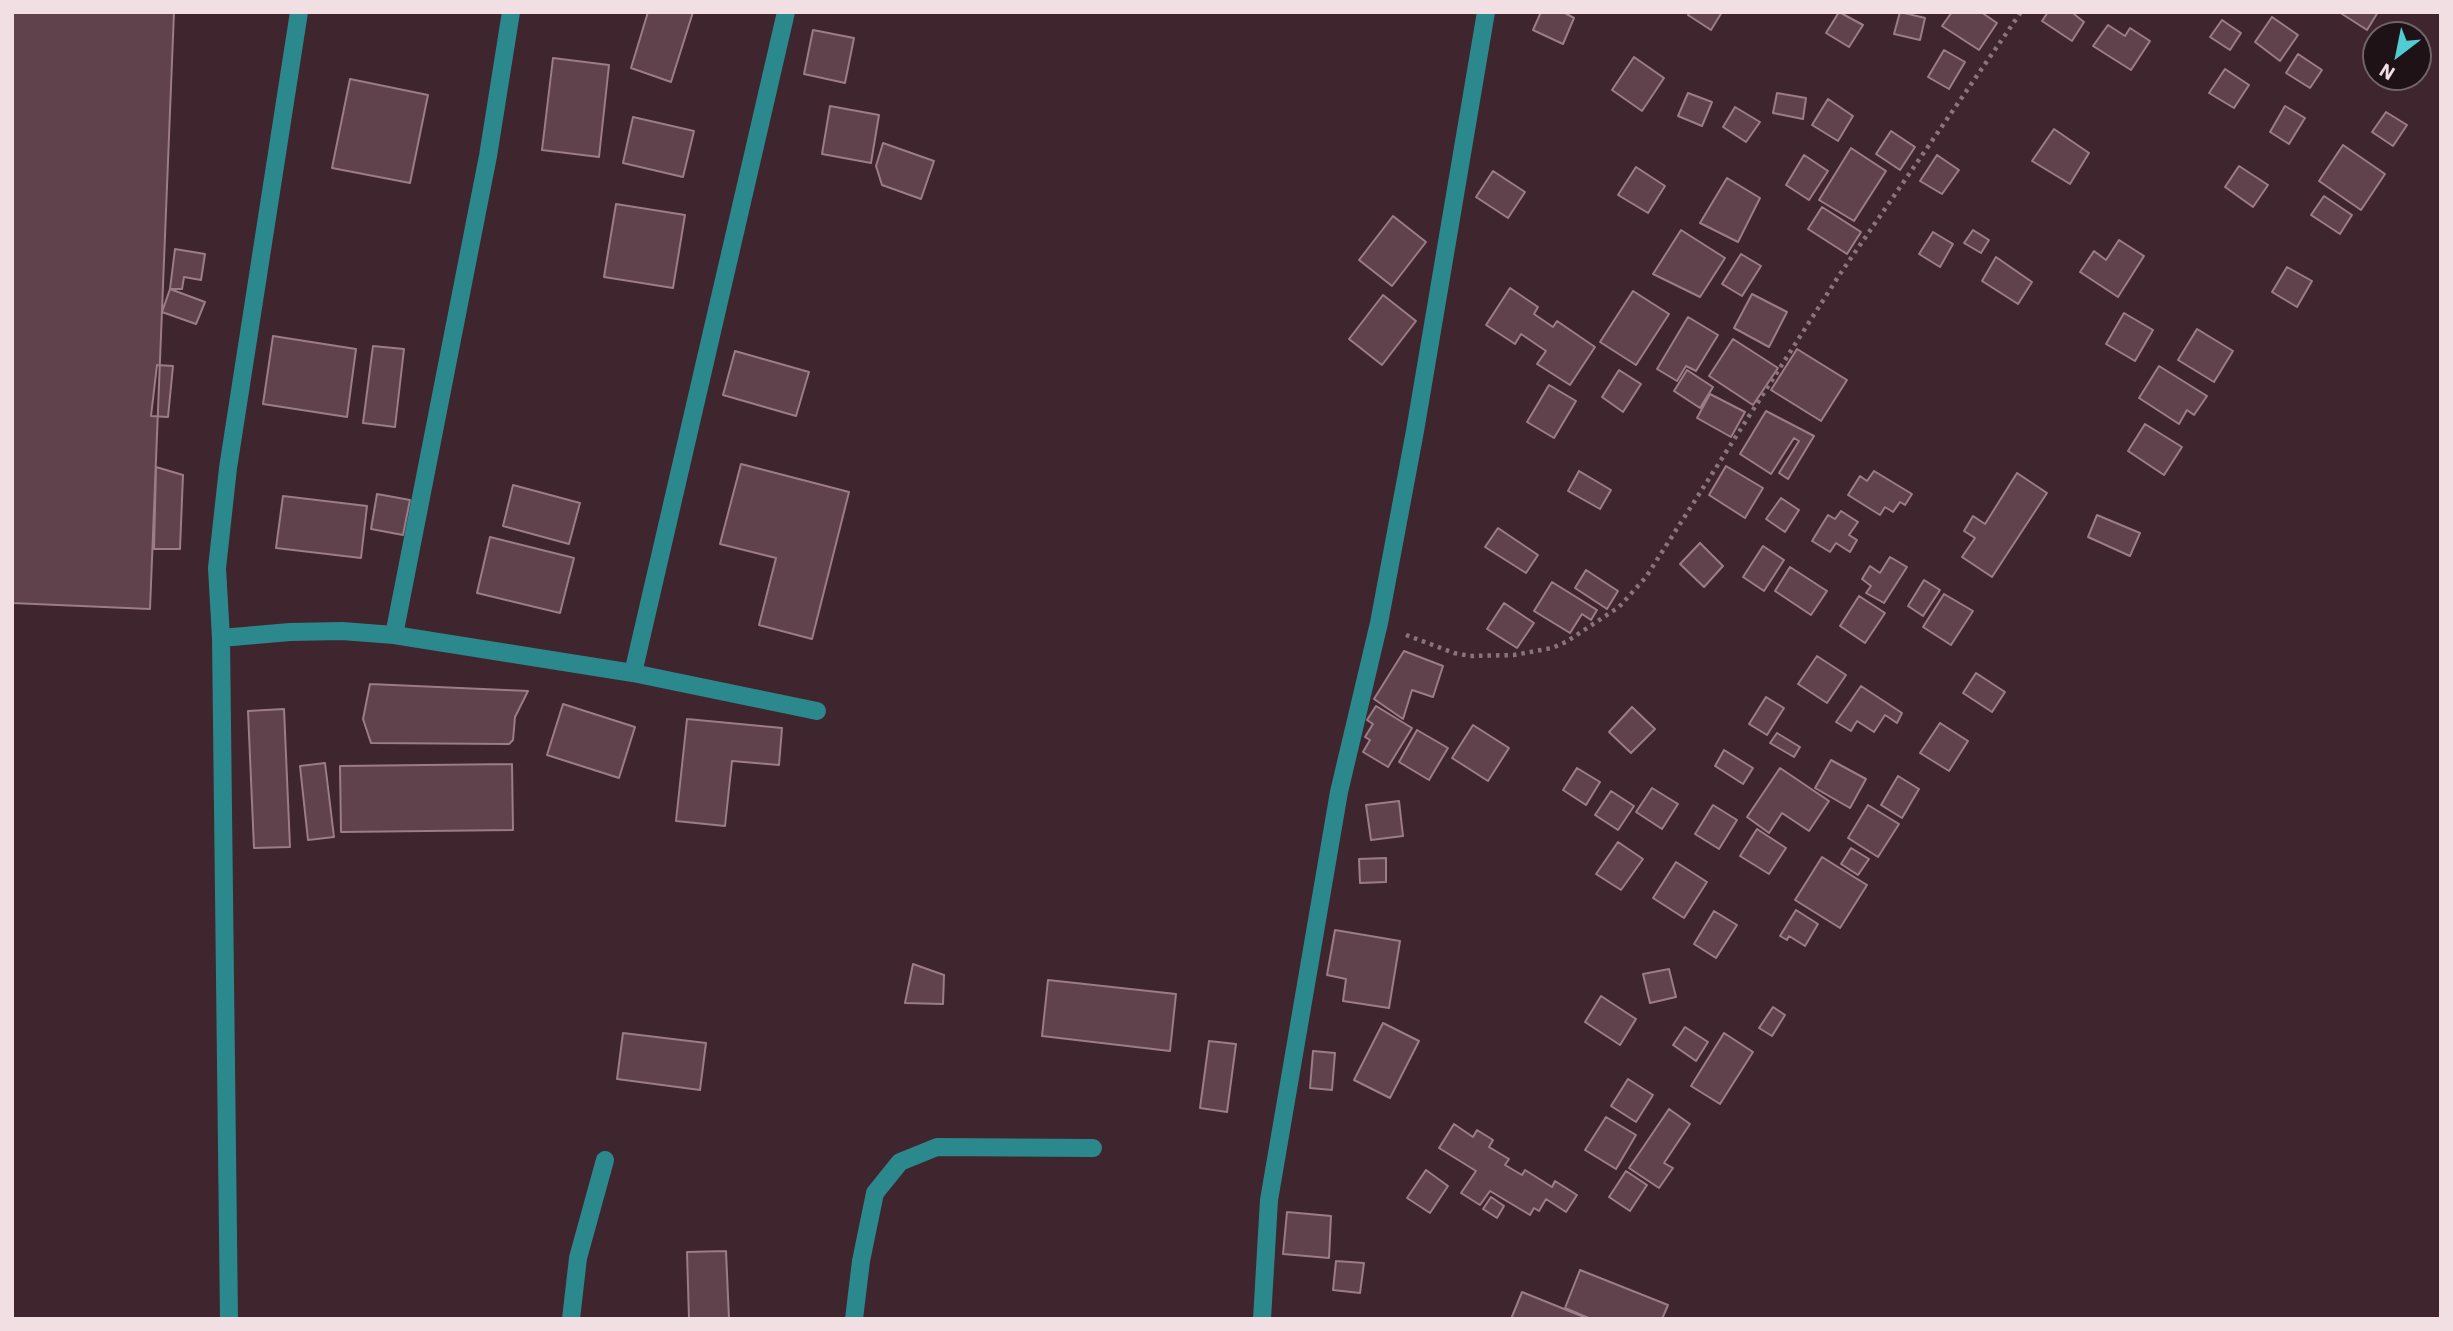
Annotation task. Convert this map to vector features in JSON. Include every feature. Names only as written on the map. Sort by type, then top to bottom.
[{"type":"street","points":[[229,1319],[221,638],[216,568],[228,468],[299,12]]},
{"type":"street","points":[[394,635],[488,156],[511,12]]},
{"type":"street","points":[[633,673],[786,12]]},
{"type":"street","points":[[1262,1319],[1269,1200],[1339,792],[1378,623],[1415,431],[1486,12]]},
{"type":"street","points":[[221,638],[342,631],[394,635],[633,673],[817,711]]},
{"type":"street","points":[[854,1319],[861,1261],[875,1194],[900,1162],[937,1147],[1093,1148]]},
{"type":"street","points":[[571,1319],[578,1258],[605,1160]]},
{"type":"path","points":[[1378,623],[1454,653],[1470,656],[1514,656],[1552,648],[1566,642],[1619,607],[1647,577],[1840,274],[2021,12]]},
{"type":"building","points":[[12,12],[174,12],[150,609],[12,603]]},
{"type":"building","points":[[648,12],[693,12],[671,82],[631,68]]},
{"type":"building","points":[[1541,12],[1563,12],[1574,18],[1563,44],[1533,30]]},
{"type":"building","points":[[1689,12],[1722,12],[1711,30],[1688,15]]},
{"type":"building","points":[[1839,12],[1863,25],[1849,47],[1826,33]]},
{"type":"building","points":[[1900,12],[1925,18],[1920,40],[1894,34]]},
{"type":"building","points":[[1952,12],[1981,12],[1997,23],[1979,50],[1942,26]]},
{"type":"building","points":[[2048,12],[2076,12],[2074,14],[2084,22],[2072,41],[2042,21]]},
{"type":"building","points":[[2339,12],[2378,12],[2372,21],[2362,21],[2362,27]]},
{"type":"building","points":[[2272,17],[2298,35],[2280,61],[2255,42]]},
{"type":"building","points":[[2222,20],[2241,33],[2230,50],[2210,37]]},
{"type":"building","points":[[2108,25],[2125,36],[2130,28],[2150,41],[2131,70],[2093,46]]},
{"type":"building","points":[[813,30],[854,38],[845,83],[804,74]]},
{"type":"building","points":[[1944,50],[1965,62],[1949,89],[1928,77]]},
{"type":"building","points":[[2298,54],[2322,70],[2310,88],[2286,73]]},
{"type":"building","points":[[1634,57],[1664,78],[1642,111],[1612,90]]},
{"type":"building","points":[[553,58],[609,65],[599,157],[542,150]]},
{"type":"building","points":[[2225,69],[2249,85],[2234,108],[2209,93]]},
{"type":"building","points":[[350,79],[428,95],[410,183],[332,168]]},
{"type":"building","points":[[1688,93],[1712,102],[1702,126],[1678,116]]},
{"type":"building","points":[[1777,93],[1806,98],[1803,119],[1773,113]]},
{"type":"building","points":[[1828,99],[1853,116],[1838,141],[1812,125]]},
{"type":"building","points":[[830,106],[879,115],[871,163],[822,154]]},
{"type":"building","points":[[2285,106],[2305,118],[2289,144],[2270,132]]},
{"type":"building","points":[[1735,107],[1760,122],[1746,142],[1723,127]]},
{"type":"building","points":[[2386,112],[2407,125],[2393,146],[2372,132]]},
{"type":"building","points":[[633,117],[694,131],[683,177],[623,163]]},
{"type":"building","points":[[2054,129],[2089,153],[2070,184],[2032,161]]},
{"type":"building","points":[[1891,131],[1915,147],[1900,170],[1876,154]]},
{"type":"building","points":[[883,143],[934,161],[921,199],[882,185],[876,166]]},
{"type":"building","points":[[2343,145],[2385,174],[2361,210],[2319,181]]},
{"type":"building","points":[[1851,148],[1886,171],[1854,221],[1819,200]]},
{"type":"building","points":[[1804,155],[1828,171],[1809,200],[1786,185]]},
{"type":"building","points":[[1937,155],[1959,170],[1942,194],[1920,181]]},
{"type":"building","points":[[2239,166],[2268,185],[2253,207],[2225,187]]},
{"type":"building","points":[[1636,167],[1665,186],[1648,213],[1618,195]]},
{"type":"building","points":[[1493,171],[1525,192],[1508,218],[1476,197]]},
{"type":"building","points":[[1727,178],[1760,198],[1738,242],[1700,223]]},
{"type":"building","points":[[2324,196],[2352,215],[2340,234],[2311,215]]},
{"type":"building","points":[[616,204],[685,215],[673,288],[604,277]]},
{"type":"building","points":[[1822,207],[1861,232],[1847,254],[1808,229]]},
{"type":"building","points":[[1393,216],[1426,242],[1392,286],[1359,260]]},
{"type":"building","points":[[1681,230],[1725,258],[1700,297],[1653,274]]},
{"type":"building","points":[[1973,230],[1989,240],[1981,253],[1964,243]]},
{"type":"building","points":[[1933,232],[1953,244],[1940,267],[1919,254]]},
{"type":"building","points":[[2119,240],[2144,256],[2118,297],[2080,272],[2094,251],[2106,260]]},
{"type":"building","points":[[175,249],[205,254],[201,280],[184,277],[182,289],[170,289]]},
{"type":"building","points":[[1741,254],[1761,266],[1742,296],[1722,284]]},
{"type":"building","points":[[1996,257],[2032,282],[2018,304],[1982,281]]},
{"type":"building","points":[[2287,267],[2312,281],[2297,307],[2272,292]]},
{"type":"building","points":[[1510,288],[1538,307],[1534,314],[1553,327],[1557,321],[1595,347],[1570,385],[1537,364],[1546,351],[1521,334],[1515,344],[1486,325]]},
{"type":"building","points":[[170,289],[205,302],[196,324],[162,312]]},
{"type":"building","points":[[1633,291],[1669,314],[1636,365],[1600,342]]},
{"type":"building","points":[[1752,294],[1787,312],[1769,347],[1734,328]]},
{"type":"building","points":[[1383,295],[1416,321],[1382,365],[1349,339]]},
{"type":"building","points":[[2124,313],[2153,330],[2135,361],[2106,344]]},
{"type":"building","points":[[1688,317],[1718,335],[1696,371],[1686,366],[1677,381],[1657,369]]},
{"type":"building","points":[[2197,329],[2233,351],[2214,382],[2178,360]]},
{"type":"building","points":[[273,336],[356,349],[347,417],[263,404]]},
{"type":"building","points":[[1733,339],[1778,368],[1753,405],[1709,376]]},
{"type":"building","points":[[373,346],[404,349],[395,427],[363,423]]},
{"type":"building","points":[[1797,349],[1847,380],[1821,421],[1771,390]]},
{"type":"building","points":[[735,351],[809,372],[796,416],[723,395]]},
{"type":"building","points":[[157,365],[173,366],[168,417],[151,416]]},
{"type":"building","points":[[2159,366],[2207,396],[2194,415],[2187,410],[2179,424],[2139,398]]},
{"type":"building","points":[[1619,370],[1641,384],[1623,412],[1602,397]]},
{"type":"building","points":[[1687,370],[1713,387],[1700,408],[1674,391]]},
{"type":"building","points":[[1549,385],[1576,401],[1554,438],[1527,422]]},
{"type":"building","points":[[1710,394],[1745,412],[1731,437],[1697,418]]},
{"type":"building","points":[[1766,411],[1814,436],[1788,479],[1779,473],[1799,441],[1794,438],[1771,474],[1740,454]]},
{"type":"building","points":[[2145,424],[2182,447],[2164,475],[2128,451]]},
{"type":"building","points":[[741,464],[849,492],[812,639],[759,625],[776,558],[720,544]]},
{"type":"building","points":[[1726,466],[1763,488],[1745,518],[1709,495]]},
{"type":"building","points":[[156,467],[183,475],[180,549],[154,549]]},
{"type":"building","points":[[1579,471],[1611,490],[1600,509],[1568,491]]},
{"type":"building","points":[[1874,471],[1912,494],[1905,505],[1900,502],[1893,512],[1885,507],[1880,515],[1848,495],[1860,476],[1867,481]]},
{"type":"building","points":[[2017,473],[2047,493],[1992,577],[1962,557],[1975,538],[1964,531],[1973,516],[1985,524]]},
{"type":"building","points":[[513,485],[580,503],[569,544],[503,526]]},
{"type":"building","points":[[377,494],[410,500],[403,535],[371,529]]},
{"type":"building","points":[[283,496],[367,506],[361,558],[276,548]]},
{"type":"building","points":[[1781,498],[1799,510],[1785,532],[1766,519]]},
{"type":"building","points":[[1841,511],[1858,522],[1849,535],[1857,540],[1850,552],[1836,543],[1830,552],[1812,541],[1828,515],[1835,519]]},
{"type":"building","points":[[2097,515],[2140,533],[2130,556],[2088,537]]},
{"type":"building","points":[[1498,528],[1538,555],[1526,573],[1485,547]]},
{"type":"building","points":[[490,537],[574,558],[560,613],[477,593]]},
{"type":"building","points":[[1700,543],[1723,566],[1704,587],[1680,564]]},
{"type":"building","points":[[1763,546],[1784,560],[1764,591],[1743,577]]},
{"type":"building","points":[[1890,557],[1907,567],[1884,603],[1866,593],[1871,586],[1862,579],[1870,566],[1880,573]]},
{"type":"building","points":[[1790,567],[1827,591],[1811,615],[1775,591]]},
{"type":"building","points":[[1586,570],[1618,591],[1607,609],[1575,588]]},
{"type":"building","points":[[1924,580],[1940,590],[1923,616],[1908,606]]},
{"type":"building","points":[[1552,582],[1597,610],[1591,620],[1582,614],[1570,633],[1534,611]]},
{"type":"building","points":[[1944,594],[1973,611],[1951,645],[1923,627]]},
{"type":"building","points":[[1859,596],[1885,613],[1865,643],[1840,626]]},
{"type":"building","points":[[1504,603],[1534,623],[1517,648],[1487,629]]},
{"type":"building","points":[[1404,651],[1443,666],[1433,697],[1412,690],[1403,719],[1374,699]]},
{"type":"building","points":[[1817,656],[1846,675],[1827,703],[1798,684]]},
{"type":"building","points":[[1976,673],[2005,692],[1992,712],[1963,693]]},
{"type":"building","points":[[370,684],[528,691],[515,717],[513,740],[509,744],[371,743],[363,719]]},
{"type":"building","points":[[1861,686],[1902,713],[1897,723],[1885,715],[1874,732],[1857,721],[1851,731],[1836,722]]},
{"type":"building","points":[[1766,697],[1784,708],[1767,735],[1749,724]]},
{"type":"building","points":[[563,704],[635,727],[619,778],[547,755]]},
{"type":"building","points":[[1376,706],[1412,728],[1388,767],[1363,752],[1370,740],[1365,737],[1373,724],[1367,720]]},
{"type":"building","points":[[1632,707],[1655,729],[1631,753],[1609,732]]},
{"type":"building","points":[[284,709],[290,847],[254,848],[248,711]]},
{"type":"building","points":[[687,719],[782,728],[779,765],[732,761],[725,826],[676,821]]},
{"type":"building","points":[[1940,723],[1968,741],[1949,771],[1920,753]]},
{"type":"building","points":[[1473,725],[1509,748],[1488,781],[1452,758]]},
{"type":"building","points":[[1417,730],[1448,748],[1429,780],[1399,762]]},
{"type":"building","points":[[1777,733],[1800,747],[1794,757],[1770,743]]},
{"type":"building","points":[[1724,750],[1753,768],[1743,784],[1715,766]]},
{"type":"building","points":[[1831,760],[1866,779],[1850,808],[1815,788]]},
{"type":"building","points":[[325,763],[334,837],[308,840],[300,766]]},
{"type":"building","points":[[512,764],[513,830],[341,832],[340,766]]},
{"type":"building","points":[[1577,768],[1600,782],[1586,805],[1563,790]]},
{"type":"building","points":[[1780,768],[1829,801],[1809,831],[1782,813],[1769,833],[1747,817]]},
{"type":"building","points":[[1898,776],[1919,789],[1902,818],[1881,805]]},
{"type":"building","points":[[1652,788],[1678,804],[1662,829],[1636,812]]},
{"type":"building","points":[[1611,791],[1634,806],[1618,830],[1595,815]]},
{"type":"building","points":[[1399,801],[1403,836],[1371,840],[1366,805]]},
{"type":"building","points":[[1713,805],[1737,820],[1719,849],[1695,834]]},
{"type":"building","points":[[1868,805],[1899,824],[1878,857],[1848,838]]},
{"type":"building","points":[[1757,829],[1786,848],[1769,874],[1740,856]]},
{"type":"building","points":[[1618,842],[1643,859],[1621,890],[1596,874]]},
{"type":"building","points":[[1851,848],[1869,859],[1858,875],[1841,864]]},
{"type":"building","points":[[1822,857],[1867,885],[1840,928],[1795,900]]},
{"type":"building","points":[[1386,858],[1386,882],[1360,883],[1359,859]]},
{"type":"building","points":[[1676,862],[1707,882],[1684,918],[1653,898]]},
{"type":"building","points":[[1796,910],[1818,924],[1805,946],[1789,936],[1787,940],[1780,936]]},
{"type":"building","points":[[1714,911],[1737,925],[1716,958],[1694,944]]},
{"type":"building","points":[[1335,930],[1400,941],[1389,1008],[1343,1001],[1346,979],[1327,975]]},
{"type":"building","points":[[913,964],[944,975],[943,1004],[905,1003]]},
{"type":"building","points":[[1669,969],[1676,997],[1650,1003],[1643,974]]},
{"type":"building","points":[[1048,980],[1176,994],[1170,1051],[1042,1036]]},
{"type":"building","points":[[1601,996],[1636,1019],[1620,1045],[1585,1022]]},
{"type":"building","points":[[1773,1007],[1785,1015],[1772,1036],[1759,1028]]},
{"type":"building","points":[[1383,1023],[1419,1041],[1390,1098],[1354,1080]]},
{"type":"building","points":[[1685,1027],[1708,1042],[1696,1061],[1673,1045]]},
{"type":"building","points":[[623,1033],[706,1043],[700,1090],[617,1079]]},
{"type":"building","points":[[1724,1033],[1753,1052],[1720,1104],[1691,1086]]},
{"type":"building","points":[[1209,1041],[1236,1044],[1227,1112],[1200,1108]]},
{"type":"building","points":[[1313,1051],[1335,1053],[1332,1090],[1310,1088]]},
{"type":"building","points":[[1628,1079],[1653,1095],[1636,1122],[1611,1106]]},
{"type":"building","points":[[1669,1109],[1690,1124],[1664,1163],[1673,1168],[1659,1188],[1629,1168]]},
{"type":"building","points":[[1606,1117],[1636,1135],[1616,1169],[1585,1150]]},
{"type":"building","points":[[1454,1124],[1473,1137],[1477,1130],[1493,1140],[1489,1147],[1509,1159],[1505,1165],[1522,1175],[1525,1170],[1552,1187],[1555,1181],[1577,1195],[1566,1212],[1546,1199],[1539,1211],[1534,1208],[1530,1215],[1490,1191],[1480,1205],[1461,1193],[1476,1171],[1439,1148]]},
{"type":"building","points":[[1426,1170],[1448,1186],[1430,1213],[1407,1198]]},
{"type":"building","points":[[1626,1171],[1647,1185],[1630,1211],[1609,1197]]},
{"type":"building","points":[[1491,1197],[1504,1206],[1497,1218],[1483,1209]]},
{"type":"building","points":[[1287,1212],[1331,1216],[1329,1258],[1283,1254]]},
{"type":"building","points":[[726,1251],[729,1319],[689,1319],[687,1252]]},
{"type":"building","points":[[1336,1261],[1364,1263],[1360,1293],[1333,1290]]},
{"type":"building","points":[[1580,1270],[1668,1305],[1662,1319],[1591,1319],[1565,1308]]},
{"type":"building","points":[[1522,1292],[1589,1319],[1511,1319]]}]
